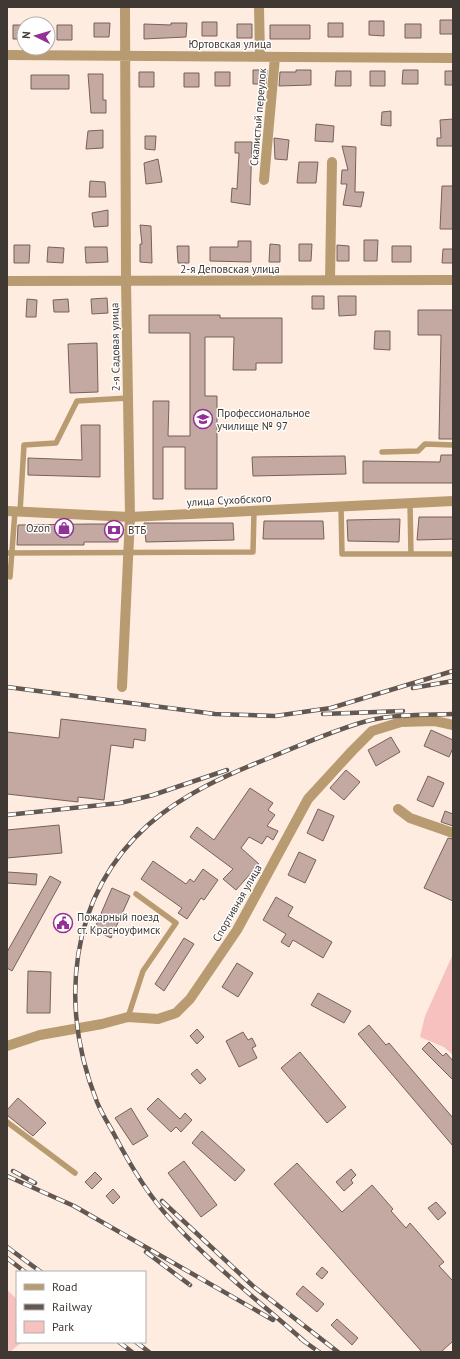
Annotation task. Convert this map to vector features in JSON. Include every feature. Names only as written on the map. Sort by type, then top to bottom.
[{"type":"street","name":"2-я Садовая улица","points":[[122,687],[130,517],[126,281],[124,7]]},
{"type":"street","points":[[259,7],[260,57]]},
{"type":"street","name":"Юртовская улица","points":[[7,55],[453,58]]},
{"type":"street","name":"Скалистый переулок","points":[[264,180],[275,57]]},
{"type":"street","points":[[330,280],[332,162]]},
{"type":"street","name":"2-я Деповская улица","points":[[7,281],[453,280]]},
{"type":"street","name":"улица Сухобского","points":[[14,511],[130,517],[453,501]]},
{"type":"street","name":"Спортивная улица","points":[[7,1046],[40,1035],[102,1024],[128,1016],[158,1019],[176,1013],[190,999],[238,930],[308,799],[372,731],[401,722],[435,722],[453,725]]},
{"type":"street","points":[[398,809],[410,818],[453,834]]},
{"type":"lane","points":[[10,578],[9,553],[24,445],[56,444],[77,401],[128,398]]},
{"type":"lane","points":[[382,452],[418,452],[425,444],[453,445]]},
{"type":"lane","points":[[410,504],[411,554]]},
{"type":"lane","points":[[341,507],[342,554],[453,554]]},
{"type":"lane","points":[[9,553],[253,552],[254,511]]},
{"type":"lane","points":[[128,1016],[143,971],[176,923],[136,894]]},
{"type":"lane","points":[[7,1122],[75,1173]]},
{"type":"green space","points":[[453,954],[453,1055],[444,1047],[420,1037],[425,1016]]},
{"type":"green space","points":[[7,1290],[16,1298],[16,1343],[21,1343],[10,1352],[7,1352]]},
{"type":"building","points":[[440,20],[453,20],[453,34],[440,34]]},
{"type":"building","points":[[369,21],[384,21],[384,36],[369,35]]},
{"type":"building","points":[[202,22],[217,22],[217,36],[202,36]]},
{"type":"building","points":[[94,23],[110,23],[109,37],[94,37]]},
{"type":"building","points":[[171,23],[187,23],[186,37],[144,39],[144,24],[171,25]]},
{"type":"building","points":[[328,23],[343,23],[343,37],[328,37]]},
{"type":"building","points":[[237,24],[252,24],[252,38],[237,38]]},
{"type":"building","points":[[405,24],[421,24],[421,38],[405,38]]},
{"type":"building","points":[[13,25],[16,25],[16,39],[13,39]]},
{"type":"building","points":[[57,25],[72,25],[72,40],[57,40]]},
{"type":"building","points":[[270,25],[310,25],[310,39],[270,39]]},
{"type":"building","points":[[253,70],[267,70],[266,84],[253,84]]},
{"type":"building","points":[[296,70],[311,70],[311,85],[279,86],[280,72],[296,72]]},
{"type":"building","points":[[403,70],[418,70],[418,84],[402,84]]},
{"type":"building","points":[[336,71],[351,71],[351,86],[335,86]]},
{"type":"building","points":[[370,71],[385,71],[385,86],[370,86]]},
{"type":"building","points":[[445,71],[453,71],[453,85],[445,85]]},
{"type":"building","points":[[139,72],[154,72],[154,87],[139,87]]},
{"type":"building","points":[[215,72],[230,72],[230,86],[215,86]]},
{"type":"building","points":[[184,73],[199,73],[199,87],[184,87]]},
{"type":"building","points":[[88,74],[103,74],[103,100],[106,100],[106,113],[91,113]]},
{"type":"building","points":[[31,75],[69,75],[69,89],[31,89]]},
{"type":"building","points":[[391,111],[391,126],[381,125],[382,112]]},
{"type":"building","points":[[453,119],[453,146],[437,146],[437,138],[441,138],[440,120]]},
{"type":"building","points":[[316,124],[334,126],[333,142],[315,141]]},
{"type":"building","points":[[103,130],[103,148],[86,149],[88,131]]},
{"type":"building","points":[[145,136],[156,136],[155,150],[145,149]]},
{"type":"building","points":[[274,138],[289,140],[287,160],[275,159]]},
{"type":"building","points":[[235,142],[252,142],[250,205],[231,202],[232,188],[237,189],[239,153],[235,153]]},
{"type":"building","points":[[342,146],[356,147],[355,192],[364,192],[361,207],[343,205],[347,184],[341,184],[342,170],[348,170]]},
{"type":"building","points":[[158,159],[162,182],[146,184],[144,163]]},
{"type":"building","points":[[299,162],[318,162],[316,183],[297,183]]},
{"type":"building","points":[[90,181],[105,182],[106,197],[89,197]]},
{"type":"building","points":[[442,186],[453,186],[453,229],[440,229]]},
{"type":"building","points":[[108,210],[108,226],[94,227],[92,213]]},
{"type":"building","points":[[140,225],[151,226],[152,263],[140,262],[140,244],[142,244]]},
{"type":"building","points":[[364,240],[378,240],[377,261],[364,261]]},
{"type":"building","points":[[238,241],[251,241],[251,262],[210,261],[210,247],[238,247]]},
{"type":"building","points":[[270,244],[280,245],[280,262],[269,262]]},
{"type":"building","points":[[299,244],[312,244],[311,261],[299,261]]},
{"type":"building","points":[[14,245],[30,245],[29,263],[14,263]]},
{"type":"building","points":[[337,245],[349,246],[349,261],[337,261]]},
{"type":"building","points":[[177,246],[189,246],[189,263],[178,263]]},
{"type":"building","points":[[392,246],[411,246],[411,262],[392,262]]},
{"type":"building","points":[[48,247],[64,248],[63,263],[47,262]]},
{"type":"building","points":[[85,247],[107,247],[108,262],[86,263]]},
{"type":"building","points":[[443,249],[453,249],[453,263],[442,263]]},
{"type":"building","points":[[312,296],[324,296],[324,309],[312,309]]},
{"type":"building","points":[[338,296],[356,296],[356,315],[339,316]]},
{"type":"building","points":[[107,298],[108,313],[92,314],[91,299]]},
{"type":"building","points":[[27,299],[37,300],[36,317],[26,317]]},
{"type":"building","points":[[68,299],[69,312],[54,312],[53,300]]},
{"type":"building","points":[[418,310],[453,310],[453,439],[439,439],[441,335],[418,335]]},
{"type":"building","name":"Профессиональное училище № 97","points":[[149,315],[220,315],[220,318],[282,318],[282,363],[256,363],[256,370],[233,370],[234,337],[205,337],[205,396],[217,396],[217,489],[185,489],[185,447],[163,447],[163,499],[153,499],[153,401],[169,401],[168,436],[190,436],[190,333],[149,333]]},
{"type":"building","points":[[375,331],[390,331],[390,350],[374,349]]},
{"type":"building","points":[[97,343],[98,392],[70,393],[68,344]]},
{"type":"building","points":[[81,425],[100,425],[100,477],[28,475],[28,458],[82,460]]},
{"type":"building","points":[[441,455],[453,455],[453,483],[363,483],[363,461],[440,462]]},
{"type":"building","points":[[345,456],[346,474],[253,476],[252,457]]},
{"type":"building","points":[[419,517],[453,517],[453,539],[417,540]]},
{"type":"building","points":[[400,519],[399,542],[348,541],[347,520]]},
{"type":"building","points":[[264,521],[323,521],[324,539],[263,539]]},
{"type":"building","points":[[144,523],[233,523],[234,540],[146,542]]},
{"type":"building","points":[[118,524],[118,542],[84,542],[84,545],[17,545],[18,525]]},
{"type":"building","points":[[61,719],[146,729],[145,741],[134,739],[133,748],[111,745],[104,800],[78,797],[78,802],[7,794],[7,732],[59,738]]},
{"type":"building","points":[[431,730],[453,740],[453,748],[449,757],[424,746]]},
{"type":"building","points":[[391,737],[400,752],[376,766],[368,750]]},
{"type":"building","points":[[346,770],[360,782],[344,800],[330,788]]},
{"type":"building","points":[[428,776],[444,783],[433,807],[417,800]]},
{"type":"building","points":[[250,788],[273,803],[268,810],[275,815],[267,826],[278,831],[273,840],[267,836],[262,844],[249,837],[241,848],[259,864],[236,890],[223,879],[233,869],[190,837],[197,827],[214,840]]},
{"type":"building","points":[[318,809],[334,816],[323,841],[307,833]]},
{"type":"building","points":[[445,811],[453,814],[453,826],[441,822]]},
{"type":"building","points":[[59,825],[62,853],[7,858],[7,830]]},
{"type":"building","points":[[448,838],[453,839],[453,901],[424,888]]},
{"type":"building","points":[[299,852],[316,860],[305,883],[288,875]]},
{"type":"building","points":[[153,861],[186,884],[190,879],[194,882],[203,869],[218,880],[204,900],[201,898],[187,919],[178,913],[182,908],[141,879]]},
{"type":"building","points":[[7,872],[37,874],[36,885],[7,883]]},
{"type":"building","points":[[50,876],[61,882],[12,971],[7,968],[7,952]]},
{"type":"building","points":[[112,888],[130,896],[111,938],[94,930]]},
{"type":"building","points":[[276,897],[293,907],[288,916],[332,942],[323,958],[293,940],[289,947],[281,942],[286,934],[263,920]]},
{"type":"building","points":[[184,938],[194,944],[164,991],[155,984]]},
{"type":"building","points":[[237,963],[253,973],[238,997],[222,987]]},
{"type":"building","points":[[28,971],[51,972],[50,1013],[27,1013]]},
{"type":"building","points":[[318,993],[351,1011],[344,1023],[311,1005]]},
{"type":"building","points":[[369,1025],[386,1045],[389,1043],[453,1118],[453,1146],[358,1034]]},
{"type":"building","points":[[197,1029],[204,1037],[197,1044],[190,1036]]},
{"type":"building","points":[[243,1032],[248,1040],[252,1038],[256,1046],[252,1048],[257,1058],[239,1067],[226,1041]]},
{"type":"building","points":[[429,1042],[443,1056],[446,1053],[453,1061],[453,1080],[422,1049]]},
{"type":"building","points":[[300,1052],[346,1107],[327,1123],[281,1068]]},
{"type":"building","points":[[197,1069],[206,1079],[200,1084],[191,1074]]},
{"type":"building","points":[[18,1098],[46,1123],[33,1136],[7,1115],[7,1110]]},
{"type":"building","points":[[158,1098],[180,1119],[185,1113],[192,1120],[181,1132],[176,1127],[171,1132],[147,1109]]},
{"type":"building","points":[[131,1108],[148,1136],[133,1145],[115,1118]]},
{"type":"building","points":[[202,1131],[245,1170],[235,1181],[192,1143]]},
{"type":"building","points":[[184,1161],[217,1205],[201,1217],[168,1173]]},
{"type":"building","points":[[297,1163],[342,1212],[372,1185],[393,1209],[391,1211],[406,1228],[410,1223],[444,1262],[439,1266],[453,1281],[453,1341],[441,1352],[422,1352],[274,1184]]},
{"type":"building","points":[[351,1169],[356,1175],[351,1180],[353,1183],[344,1191],[336,1182]]},
{"type":"building","points":[[95,1172],[102,1179],[92,1189],[85,1182]]},
{"type":"building","points":[[113,1189],[120,1197],[113,1204],[106,1196]]},
{"type":"building","points":[[436,1202],[446,1213],[438,1220],[428,1208]]},
{"type":"building","points":[[322,1267],[328,1272],[322,1279],[316,1274]]},
{"type":"building","points":[[303,1286],[324,1304],[317,1312],[296,1294]]},
{"type":"building","points":[[337,1319],[358,1338],[352,1345],[331,1325]]},
{"type":"railway","points":[[7,687],[215,714],[275,716],[331,708],[453,671]]},
{"type":"railway","points":[[413,688],[453,681]]},
{"type":"railway","points":[[323,714],[403,711]]},
{"type":"railway","points":[[305,1342],[202,1252],[186,1236],[155,1200],[140,1180],[127,1158],[97,1102],[85,1065],[78,1028],[75,991],[78,954],[87,919],[101,885],[121,854],[148,825],[161,814],[190,795],[237,771],[318,738],[367,721],[410,715],[453,714]]},
{"type":"railway","points":[[7,815],[120,803],[153,795],[227,770]]},
{"type":"railway","points":[[13,1171],[35,1183]]},
{"type":"railway","points":[[7,1176],[74,1206],[273,1320]]},
{"type":"railway","points":[[162,1201],[253,1286],[338,1352]]},
{"type":"railway","points":[[7,1247],[40,1271]]},
{"type":"railway","points":[[146,1252],[190,1285]]},
{"type":"railway","points":[[7,1258],[24,1271]]},
{"type":"railway","points":[[301,1339],[319,1352]]},
{"type":"railway","points":[[120,1343],[132,1352]]},
{"type":"railway","points":[[137,1343],[149,1352]]},
{"type":"place","name":"Профессиональное училище № 97","points":[[203,419]]},
{"type":"place","name":"Ozon","points":[[64,528]]},
{"type":"place","name":"ВТБ","points":[[114,530]]},
{"type":"place","name":"Пожарный поезд ст. Красноуфимск","points":[[63,923]]}]
